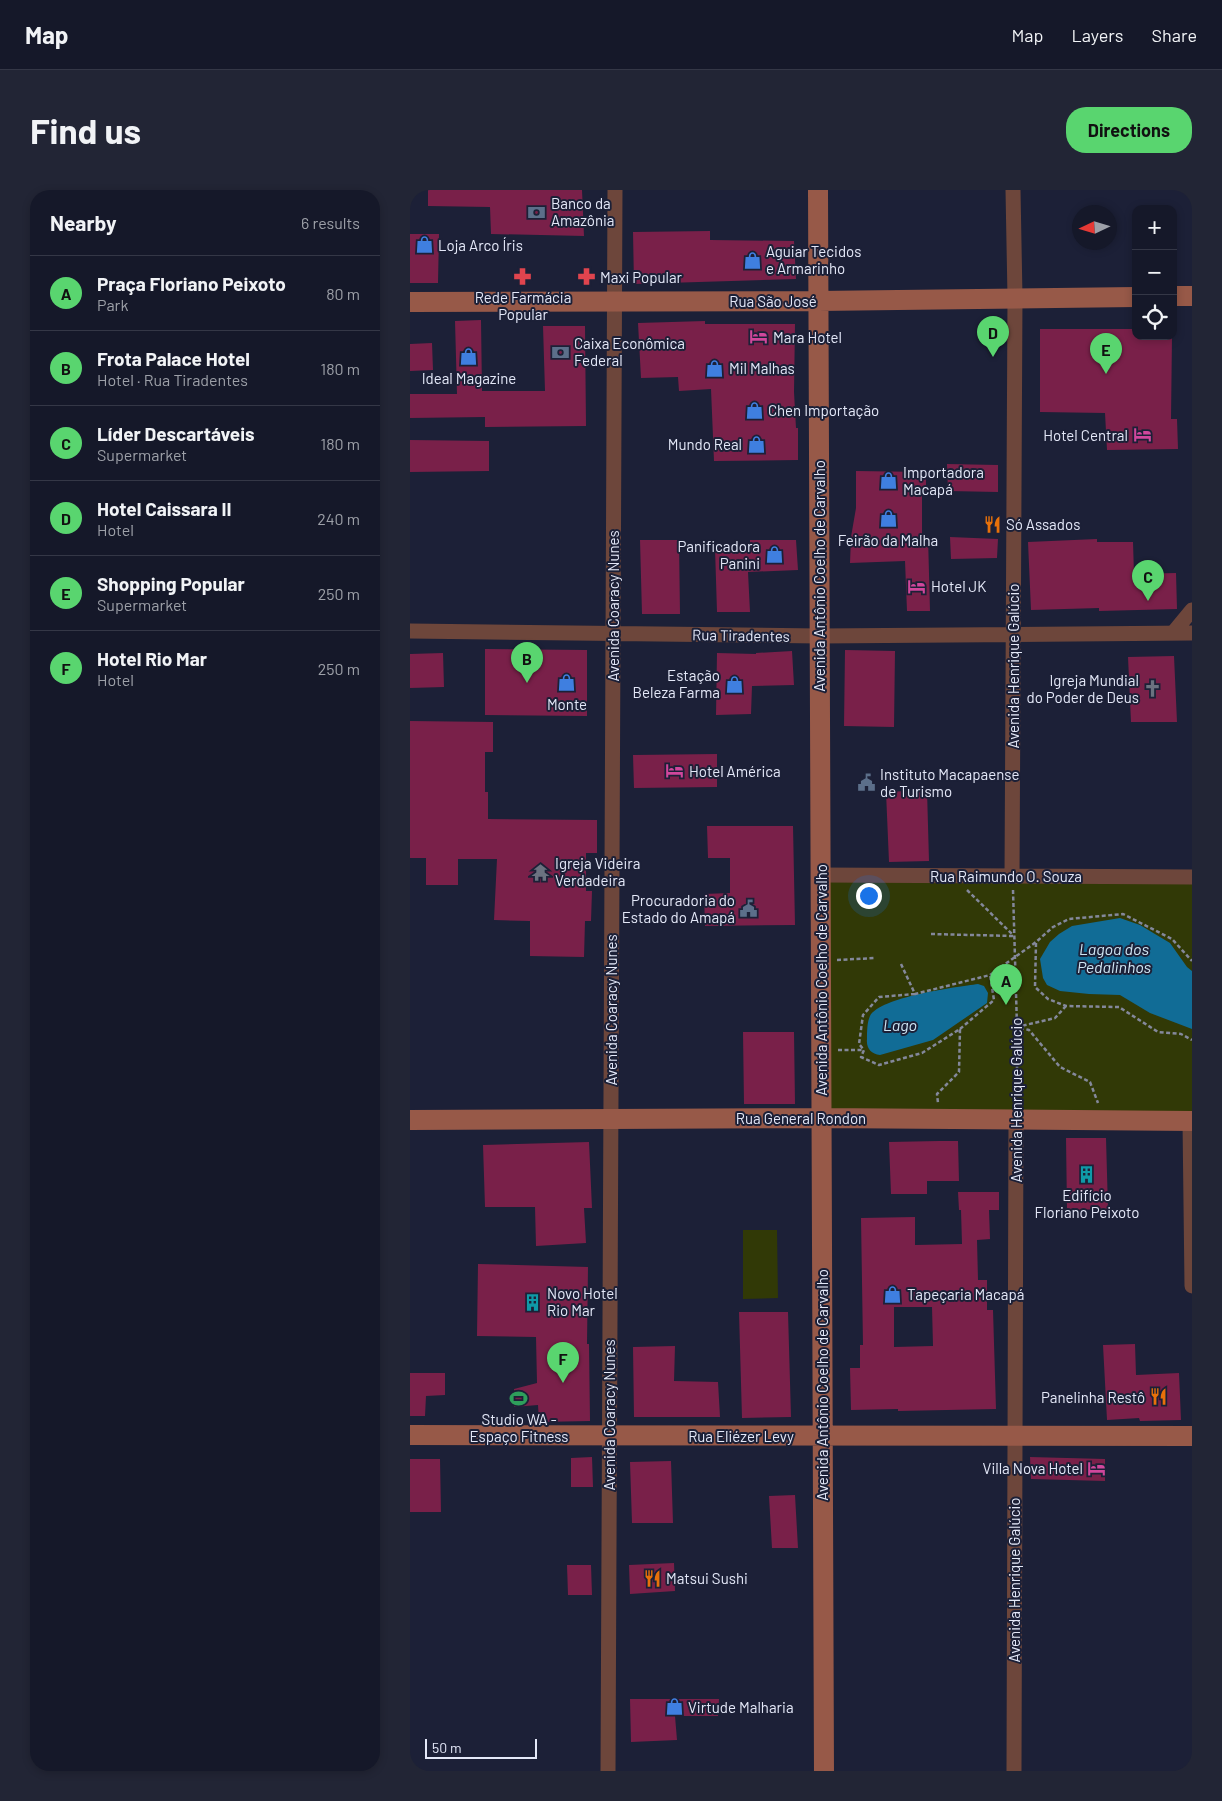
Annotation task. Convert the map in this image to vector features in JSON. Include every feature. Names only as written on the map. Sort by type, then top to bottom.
[{"type":"street","name":"Avenida Coaracy Nunes","points":[[608,1771],[614,190]]},
{"type":"street","name":"Avenida Antônio Coelho de Carvalho","points":[[818,190],[824,1771]]},
{"type":"street","name":"Avenida Henrique Galúcio","points":[[1012,876],[1015,297],[1013,190]]},
{"type":"street","points":[[1177,296],[1192,296]]},
{"type":"street","name":"Rua São José","points":[[410,302],[1132,297]]},
{"type":"street","points":[[1173,633],[1192,610]]},
{"type":"street","name":"Rua Tiradentes","points":[[410,630],[820,636],[1192,633]]},
{"type":"street","name":"Rua Raimundo O. Souza","points":[[820,875],[1192,877]]},
{"type":"street","name":"Rua General Rondon","points":[[410,1120],[822,1118],[1191,1121]]},
{"type":"street","name":"Avenida Henrique Galúcio","points":[[1014,1771],[1016,1119]]},
{"type":"street","points":[[1191,1121],[1192,1286]]},
{"type":"street","name":"Rua Eliézer Levy","points":[[410,1435],[1192,1436]]},
{"type":"path","points":[[952,876],[1014,936]]},
{"type":"path","name":"Avenida Henrique Galúcio","points":[[1012,876],[1017,1027],[1016,1119]]},
{"type":"path","points":[[864,1050],[859,1044],[863,1015],[879,997],[915,994],[990,975],[1036,942],[1052,927],[1070,919],[1123,914],[1172,939],[1192,962]]},
{"type":"path","points":[[931,934],[1014,936]]},
{"type":"path","points":[[1036,942],[1035,987],[1048,999],[1066,1006],[1120,1007],[1158,1032],[1181,1034],[1192,1040]]},
{"type":"path","points":[[821,960],[875,958]]},
{"type":"path","points":[[901,964],[915,994]]},
{"type":"path","points":[[864,1050],[862,1057],[879,1065],[922,1053],[960,1028],[994,1000],[990,975]]},
{"type":"path","points":[[1017,1027],[1055,1018],[1066,1006]]},
{"type":"path","points":[[1017,1027],[1029,1030],[1060,1067],[1090,1082],[1106,1120]]},
{"type":"path","points":[[939,1119],[937,1094],[959,1072],[960,1028]]},
{"type":"path","points":[[821,1049],[864,1050]]},
{"type":"green space","points":[[820,875],[1192,877],[1192,1121],[822,1118]]},
{"type":"green space","points":[[743,1230],[777,1230],[778,1298],[743,1299]]},
{"type":"water","name":"Lagoa dos Pedalinhos","points":[[1120,918],[1140,925],[1170,943],[1192,971],[1192,1029],[1150,1013],[1120,995],[1060,991],[1047,985],[1043,978],[1040,959],[1050,942],[1072,926]]},
{"type":"water","name":"Lago","points":[[978,984],[984,986],[988,993],[987,1003],[933,1040],[880,1055],[868,1048],[868,1021],[877,1009],[903,998]]},
{"type":"building","name":"Banco da Amazônia","points":[[428,190],[582,190],[584,236],[491,234],[490,207],[428,206]]},
{"type":"building","points":[[710,231],[710,240],[794,241],[796,279],[634,284],[633,232]]},
{"type":"building","points":[[410,234],[439,234],[438,283],[410,283]]},
{"type":"building","points":[[481,320],[482,391],[545,391],[543,326],[585,326],[586,426],[485,427],[485,417],[410,418],[410,394],[457,394],[455,321]]},
{"type":"building","points":[[705,321],[705,324],[795,324],[794,392],[796,428],[798,428],[798,460],[714,461],[711,389],[679,391],[678,377],[641,378],[638,323]]},
{"type":"building","points":[[1040,329],[1132,329],[1132,340],[1172,340],[1171,419],[1177,419],[1178,449],[1107,450],[1105,413],[1040,412]]},
{"type":"building","points":[[432,343],[433,370],[410,371],[410,344]]},
{"type":"building","points":[[410,440],[489,441],[489,471],[410,472]]},
{"type":"building","points":[[947,464],[998,465],[998,492],[948,491]]},
{"type":"building","points":[[856,471],[926,472],[926,491],[922,491],[922,536],[928,536],[930,611],[907,611],[905,561],[850,563],[851,537],[856,508]]},
{"type":"building","points":[[950,537],[998,539],[997,558],[951,559]]},
{"type":"building","points":[[1097,539],[1097,542],[1133,542],[1134,574],[1176,573],[1177,609],[1099,611],[1099,608],[1031,610],[1028,542]]},
{"type":"building","points":[[640,540],[679,540],[680,614],[642,614]]},
{"type":"building","points":[[750,540],[796,540],[798,570],[748,572],[750,612],[717,612],[715,548],[750,547]]},
{"type":"building","points":[[485,649],[587,650],[587,716],[485,715]]},
{"type":"building","points":[[845,650],[895,651],[894,727],[844,726]]},
{"type":"building","name":"Estação Beleza Farma","points":[[792,651],[794,685],[752,686],[751,714],[716,715],[717,653],[756,654]]},
{"type":"building","points":[[443,653],[444,687],[410,688],[410,654]]},
{"type":"building","name":"Igreja Mundial do Poder de Deus","points":[[1174,656],[1177,722],[1131,722],[1128,657]]},
{"type":"building","points":[[410,721],[493,722],[493,752],[485,752],[485,792],[488,792],[488,819],[597,820],[597,853],[586,853],[586,891],[592,891],[591,921],[585,921],[584,957],[530,956],[530,921],[494,920],[497,859],[458,859],[458,885],[426,885],[426,858],[410,858]]},
{"type":"building","name":"Hotel América","points":[[717,754],[717,787],[634,788],[633,755]]},
{"type":"building","points":[[927,790],[929,861],[889,862],[886,792]]},
{"type":"building","points":[[707,826],[793,826],[795,925],[705,926],[704,894],[730,893],[730,858],[708,858]]},
{"type":"building","points":[[743,1032],[794,1032],[795,1104],[744,1104]]},
{"type":"building","name":"Edifício Floriano Peixoto","points":[[1066,1138],[1106,1138],[1108,1209],[1067,1210]]},
{"type":"building","points":[[958,1141],[959,1181],[927,1181],[927,1194],[891,1194],[889,1142]]},
{"type":"building","points":[[589,1142],[592,1208],[584,1208],[586,1243],[536,1246],[535,1207],[485,1207],[483,1145]]},
{"type":"building","points":[[958,1192],[999,1192],[999,1210],[989,1210],[990,1239],[977,1240],[978,1280],[987,1280],[987,1310],[993,1310],[996,1409],[851,1410],[850,1368],[860,1368],[860,1345],[863,1345],[861,1218],[915,1217],[915,1245],[962,1244],[961,1210],[959,1210]],"holes":[[[894,1307],[932,1307],[933,1346],[894,1347]]]},
{"type":"building","name":"Novo Hotel Rio Mar","points":[[478,1264],[588,1267],[587,1344],[589,1344],[590,1421],[539,1422],[538,1405],[514,1407],[514,1389],[537,1383],[536,1337],[477,1336]]},
{"type":"building","points":[[739,1312],[788,1312],[791,1417],[742,1418]]},
{"type":"building","points":[[1135,1344],[1136,1375],[1179,1373],[1181,1420],[1140,1421],[1139,1418],[1107,1420],[1103,1345]]},
{"type":"building","points":[[675,1346],[674,1381],[718,1382],[720,1417],[634,1417],[633,1347]]},
{"type":"building","points":[[410,1373],[445,1373],[445,1395],[426,1396],[425,1416],[410,1416]]},
{"type":"building","points":[[592,1457],[593,1487],[571,1487],[571,1458]]},
{"type":"building","points":[[1030,1457],[1105,1459],[1105,1481],[1031,1479]]},
{"type":"building","points":[[410,1459],[440,1459],[441,1512],[410,1512]]},
{"type":"building","points":[[671,1461],[673,1523],[632,1523],[630,1462]]},
{"type":"building","points":[[795,1495],[798,1548],[772,1548],[769,1496]]},
{"type":"building","name":"Matsui Sushi","points":[[674,1563],[675,1591],[630,1594],[629,1565]]},
{"type":"building","points":[[567,1565],[591,1565],[592,1595],[568,1595]]},
{"type":"building","points":[[630,1699],[719,1699],[718,1716],[675,1716],[677,1740],[631,1742]]},
{"type":"place","name":"Banco da Amazônia","points":[[537,212]]},
{"type":"place","name":"Loja Arco Íris","points":[[424,245]]},
{"type":"place","name":"Aguiar Tecidos e Armarinho","points":[[752,260]]},
{"type":"place","name":"Rede Farmácia Popular","points":[[523,276]]},
{"type":"place","name":"Maxi Popular","points":[[586,277]]},
{"type":"place","name":"Mara Hotel","points":[[759,337]]},
{"type":"place","name":"Caixa Econômica Federal","points":[[560,352]]},
{"type":"place","name":"Ideal Magazine","points":[[469,357]]},
{"type":"place","name":"Hotel Caissara II","points":[[993,357]]},
{"type":"place","name":"Mil Malhas","points":[[715,368]]},
{"type":"place","name":"Shopping Popular","points":[[1106,374]]},
{"type":"place","name":"Chen Importação","points":[[754,410]]},
{"type":"place","name":"Hotel Central","points":[[1142,435]]},
{"type":"place","name":"Mundo Real","points":[[756,444]]},
{"type":"place","name":"Importadora Macapá","points":[[889,481]]},
{"type":"place","name":"Feirão da Malha","points":[[888,519]]},
{"type":"place","name":"Só Assados","points":[[992,524]]},
{"type":"place","name":"Panificadora Panini","points":[[774,555]]},
{"type":"place","name":"Hotel JK","points":[[917,586]]},
{"type":"place","name":"Líder Descartáveis","points":[[1148,601]]},
{"type":"place","name":"Frota Palace Hotel","points":[[527,683]]},
{"type":"place","name":"Monte","points":[[567,683]]},
{"type":"place","name":"Estação Beleza Farma","points":[[734,684]]},
{"type":"place","name":"Igreja Mundial do Poder de Deus","points":[[1153,689]]},
{"type":"place","name":"Hotel América","points":[[675,771]]},
{"type":"place","name":"Instituto Macapaense de Turismo","points":[[866,783]]},
{"type":"place","name":"Igreja Videira Verdadeira","points":[[541,872]]},
{"type":"place","name":"Procuradoria do Estado do Amapá","points":[[749,909]]},
{"type":"place","name":"Praça Floriano Peixoto","points":[[1006,1005]]},
{"type":"place","name":"Edifício Floriano Peixoto","points":[[1087,1174]]},
{"type":"place","name":"Tapeçaria Macapá","points":[[893,1294]]},
{"type":"place","name":"Novo Hotel Rio Mar","points":[[533,1302]]},
{"type":"place","name":"Hotel Rio Mar","points":[[563,1383]]},
{"type":"place","name":"Panelinha Restô","points":[[1159,1397]]},
{"type":"place","name":"Studio WA - Espaço Fitness","points":[[519,1398]]},
{"type":"place","name":"Villa Nova Hotel","points":[[1097,1468]]},
{"type":"place","name":"Matsui Sushi","points":[[652,1578]]},
{"type":"place","name":"Virtude Malharia","points":[[674,1707]]}]
